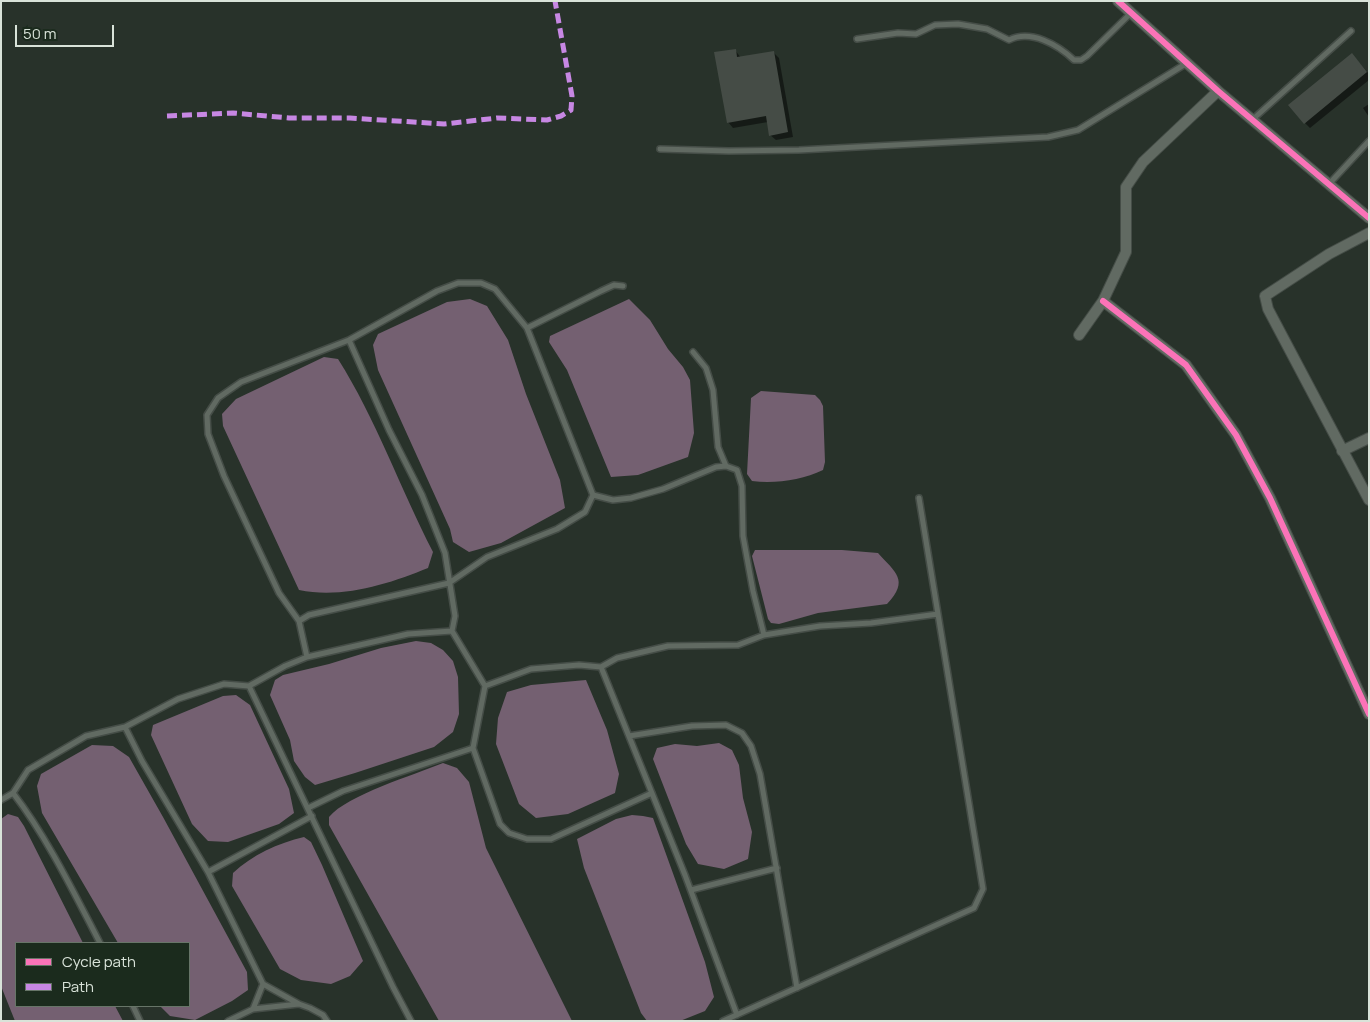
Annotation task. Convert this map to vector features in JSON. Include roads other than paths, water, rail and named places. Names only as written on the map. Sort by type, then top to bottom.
[{"type":"street","points":[[1118,1],[1218,91],[1369,218]]},
{"type":"street","points":[[1079,335],[1103,301],[1126,252],[1126,187],[1143,162],[1218,91]]},
{"type":"street","points":[[1369,233],[1329,254],[1265,296],[1268,308],[1369,500]]},
{"type":"street","points":[[1103,301],[1186,365],[1236,435],[1270,498],[1369,714]]},
{"type":"street","points":[[1342,451],[1369,438]]},
{"type":"lane","points":[[857,39],[898,32],[916,34],[935,25],[958,24],[987,30],[1008,40],[1032,37],[1045,40],[1066,52],[1074,60],[1081,60],[1131,13]]},
{"type":"lane","points":[[1252,120],[1351,31]]},
{"type":"lane","points":[[660,149],[729,151],[799,150],[1048,137],[1078,130],[1187,63]]},
{"type":"lane","points":[[1329,185],[1369,141]]},
{"type":"lane","points":[[299,621],[309,615],[449,583],[487,558],[557,529],[585,512],[593,495],[527,328],[495,289],[481,284],[458,284],[436,291],[349,340],[240,382],[218,398],[207,415],[208,434],[224,476],[280,593],[299,621],[307,657]]},
{"type":"lane","points":[[527,328],[614,285],[623,286]]},
{"type":"lane","points":[[349,340],[389,430],[425,504],[445,553],[455,616],[452,631],[486,686],[473,748],[500,824],[509,833],[527,839],[551,839],[652,793]]},
{"type":"lane","points":[[693,352],[706,368],[713,390],[717,418],[718,447],[726,466]]},
{"type":"lane","points":[[593,495],[613,500],[631,498],[663,489],[716,467],[726,466],[737,470],[742,486],[743,536],[753,592],[764,635]]},
{"type":"lane","points":[[723,1021],[974,908],[983,888],[919,498]]},
{"type":"lane","points":[[486,686],[531,669],[579,665],[601,667],[617,658],[668,646],[738,645],[764,635],[820,626],[871,623],[938,614]]},
{"type":"lane","points":[[1,800],[12,793],[28,770],[78,740],[86,736],[125,727],[178,699],[224,684],[249,686],[285,666],[307,657],[408,634],[452,631]]},
{"type":"lane","points":[[601,667],[691,890],[737,1014]]},
{"type":"lane","points":[[249,686],[411,1021]]},
{"type":"lane","points":[[629,736],[692,726],[726,725],[742,733],[751,746],[760,774],[797,988]]},
{"type":"lane","points":[[125,727],[142,761],[208,872],[263,984],[298,1004],[324,1015],[327,1021]]},
{"type":"lane","points":[[308,808],[343,791],[473,748]]},
{"type":"lane","points":[[12,793],[26,811],[99,942]]},
{"type":"lane","points":[[208,872],[312,816]]},
{"type":"lane","points":[[691,890],[777,868]]},
{"type":"lane","points":[[253,1009],[263,984]]},
{"type":"lane","points":[[228,1021],[253,1009],[298,1004]]},
{"type":"lane","points":[[133,1007],[140,1021]]}]
